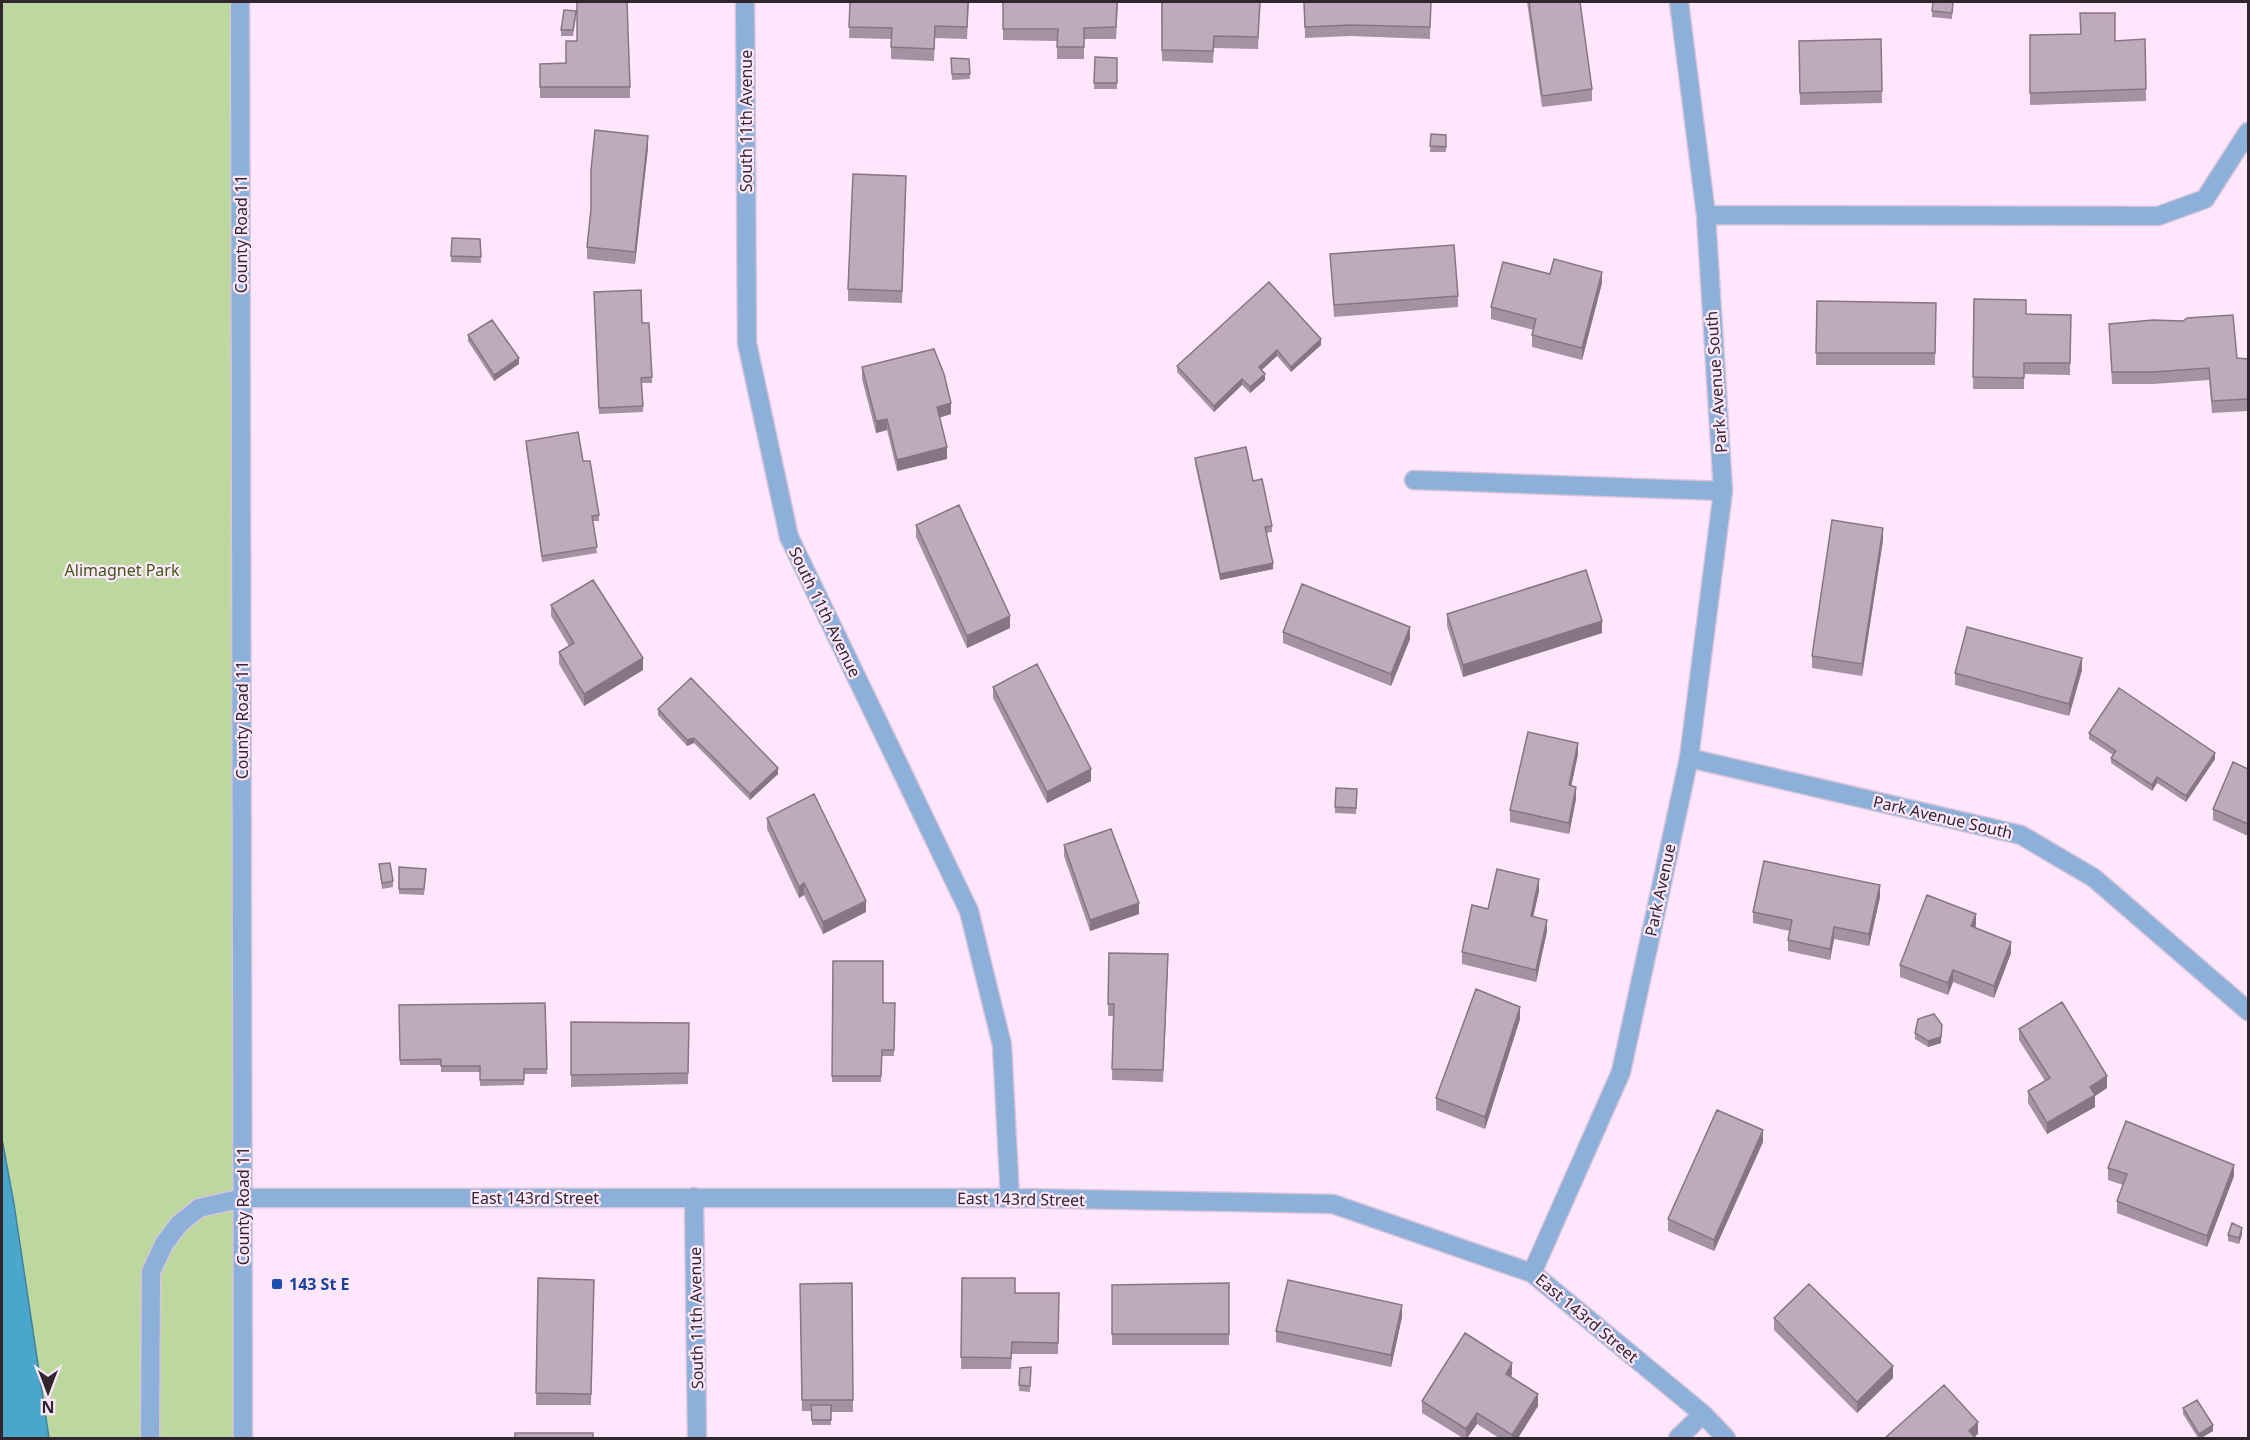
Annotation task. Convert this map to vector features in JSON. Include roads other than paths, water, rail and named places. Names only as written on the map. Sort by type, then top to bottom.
[{"type":"street","name":"County Road 11","points":[[240,2],[243,1438]]},
{"type":"street","name":"South 11th Avenue","points":[[745,2],[747,343],[789,537],[969,911],[1002,1045],[1010,1198]]},
{"type":"street","name":"Park Avenue South","points":[[1679,2],[1706,215],[1724,490]]},
{"type":"street","points":[[1706,215],[2158,216],[2205,199],[2248,132]]},
{"type":"street","points":[[1414,480],[1724,490]]},
{"type":"street","name":"Park Avenue","points":[[1532,1273],[1621,1072],[1689,758],[1724,490]]},
{"type":"street","name":"Park Avenue South","points":[[1689,758],[2020,835],[2094,878],[2248,1011]]},
{"type":"street","name":"East 143rd Street","points":[[150,1438],[151,1272],[164,1244],[179,1224],[199,1208],[243,1198],[694,1197],[1010,1198],[1333,1203],[1532,1273],[1703,1414],[1726,1438]]},
{"type":"street","name":"South 11th Avenue","points":[[694,1197],[698,1438]]},
{"type":"street","points":[[1678,1438],[1703,1414]]},
{"type":"water","points":[[2,1139],[14,1204],[49,1438],[2,1438]]},
{"type":"place","name":"143 St E","points":[[277,1284]]},
{"type":"park label","name":"Alimagnet Park","points":[[122,570]]}]
